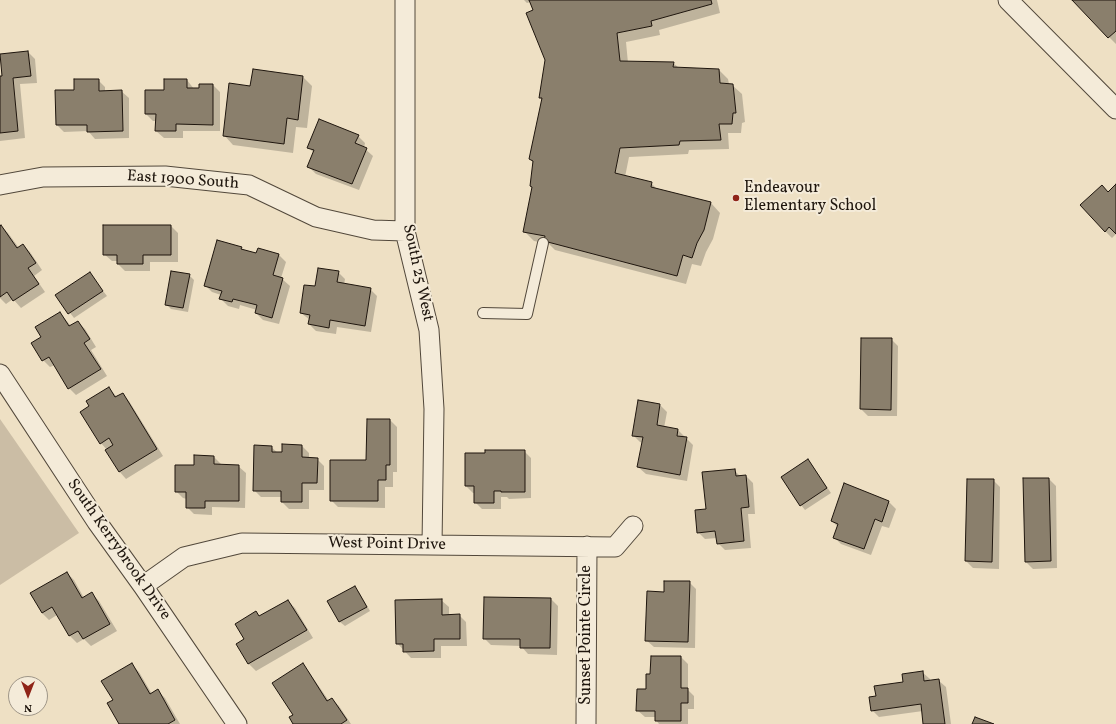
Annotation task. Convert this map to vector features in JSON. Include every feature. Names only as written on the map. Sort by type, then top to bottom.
[{"type":"street","name":"South 25 West","points":[[405,0],[405,231],[429,330],[434,409],[432,545]]},
{"type":"street","points":[[1008,0],[1116,109]]},
{"type":"street","name":"East 1900 South","points":[[0,185],[43,177],[165,176],[249,185],[316,217],[373,230],[405,231]]},
{"type":"street","name":"South Kerrybrook Drive","points":[[0,374],[96,522],[143,586],[237,724]]},
{"type":"street","name":"West Point Drive","points":[[143,586],[184,557],[242,543],[615,547],[633,526]]},
{"type":"street","name":"Sunset Pointe Circle","points":[[586,724],[587,546]]},
{"type":"lane","points":[[483,313],[527,314],[543,243]]},
{"type":"shaded area","points":[[0,419],[79,533],[0,585]]},
{"type":"building","name":"Endeavour Elementary School","points":[[529,0],[711,0],[712,4],[651,21],[652,26],[617,33],[620,61],[674,62],[673,67],[719,69],[720,83],[733,84],[736,113],[733,113],[732,124],[719,124],[721,140],[680,141],[679,145],[620,148],[615,173],[652,182],[651,187],[711,202],[704,230],[697,243],[692,258],[683,255],[677,276],[544,241],[545,236],[523,232],[532,187],[530,186],[533,161],[529,159],[542,98],[539,98],[545,60],[526,13],[533,10]]},
{"type":"building","points":[[1072,0],[1116,0],[1116,31],[1108,38]]},
{"type":"building","points":[[28,51],[31,76],[13,78],[18,131],[0,133],[0,76],[2,76],[0,54]]},
{"type":"building","points":[[253,69],[303,76],[298,120],[287,118],[284,144],[223,136],[229,83],[250,86]]},
{"type":"building","points":[[74,79],[99,79],[99,91],[122,90],[123,131],[87,132],[87,125],[56,125],[55,90],[74,90]]},
{"type":"building","points":[[164,79],[187,79],[187,88],[199,88],[199,84],[213,84],[213,125],[176,124],[176,131],[155,131],[156,114],[145,114],[145,90],[164,90]]},
{"type":"building","points":[[319,119],[359,135],[355,143],[367,148],[352,184],[307,167],[314,150],[307,148]]},
{"type":"building","points":[[1116,184],[1116,234],[1109,227],[1105,232],[1080,205],[1102,185],[1108,192]]},
{"type":"building","points":[[1,225],[17,248],[23,244],[36,263],[28,268],[39,284],[13,301],[7,292],[0,297]]},
{"type":"building","points":[[103,225],[171,225],[171,255],[143,255],[143,264],[117,264],[117,255],[103,255]]},
{"type":"building","points":[[217,240],[242,247],[241,249],[256,253],[258,248],[279,254],[273,275],[283,278],[272,318],[255,313],[257,305],[233,299],[232,302],[219,299],[222,291],[204,286]]},
{"type":"building","points":[[318,268],[339,271],[337,282],[371,288],[365,326],[330,320],[329,328],[308,324],[310,315],[300,313],[304,285],[315,286]]},
{"type":"building","points":[[171,271],[190,274],[183,308],[165,305]]},
{"type":"building","points":[[90,272],[103,291],[68,314],[55,295]]},
{"type":"building","points":[[60,312],[69,326],[78,321],[90,339],[84,343],[101,369],[68,389],[49,357],[42,361],[31,343],[41,337],[35,327]]},
{"type":"building","points":[[861,338],[892,338],[891,410],[860,409]]},
{"type":"building","points":[[109,387],[115,397],[123,393],[157,449],[119,472],[105,450],[113,445],[109,438],[100,444],[80,412],[89,406],[86,401]]},
{"type":"building","points":[[638,400],[660,404],[657,425],[678,429],[677,436],[687,437],[680,475],[637,467],[643,437],[632,436]]},
{"type":"building","points":[[367,419],[390,419],[390,465],[386,465],[386,480],[378,480],[378,501],[330,501],[330,460],[366,460]]},
{"type":"building","points":[[282,444],[302,445],[302,457],[318,458],[317,483],[302,483],[302,502],[281,502],[281,491],[253,491],[254,445],[272,446],[272,452],[282,452]]},
{"type":"building","points":[[485,450],[525,450],[525,492],[494,491],[494,503],[474,503],[474,486],[465,486],[465,453],[485,453]]},
{"type":"building","points":[[194,455],[214,456],[214,464],[239,465],[239,501],[205,501],[205,508],[186,508],[186,492],[175,492],[175,465],[194,465]]},
{"type":"building","points":[[808,459],[827,488],[800,506],[781,477]]},
{"type":"building","points":[[735,469],[736,476],[746,475],[749,507],[741,508],[744,541],[717,544],[715,531],[697,533],[695,510],[706,509],[702,472]]},
{"type":"building","points":[[1023,478],[1049,478],[1051,561],[1025,562]]},
{"type":"building","points":[[967,479],[994,479],[992,562],[965,561]]},
{"type":"building","points":[[844,483],[889,501],[882,522],[875,519],[864,549],[833,538],[838,524],[831,521]]},
{"type":"building","points":[[67,572],[82,598],[92,592],[110,624],[83,639],[78,631],[69,636],[52,607],[42,613],[30,593]]},
{"type":"building","points":[[664,581],[690,581],[688,642],[645,641],[647,591],[664,592]]},
{"type":"building","points":[[355,586],[367,607],[339,622],[327,601]]},
{"type":"building","points":[[484,597],[551,598],[550,648],[520,648],[520,639],[483,639]]},
{"type":"building","points":[[442,599],[442,615],[460,614],[460,639],[434,639],[434,651],[403,652],[403,644],[396,644],[395,600]]},
{"type":"building","points":[[288,600],[307,630],[248,664],[236,644],[244,639],[235,624],[256,611],[259,616]]},
{"type":"building","points":[[651,656],[681,656],[681,688],[688,688],[688,703],[681,703],[681,721],[655,721],[655,711],[636,711],[637,689],[646,689],[646,674],[650,674]]},
{"type":"building","points":[[132,663],[150,694],[158,689],[175,720],[168,724],[119,724],[107,703],[113,700],[101,681]]},
{"type":"building","points":[[303,663],[327,701],[332,698],[347,720],[341,724],[293,724],[289,717],[293,715],[272,683]]},
{"type":"building","points":[[923,671],[924,681],[939,679],[945,724],[923,724],[921,704],[871,711],[869,697],[876,696],[874,686],[903,682],[902,674]]},
{"type":"building","points":[[975,717],[994,724],[972,724]]},
{"type":"place","name":"Endeavour Elementary School","points":[[736,198]]}]
